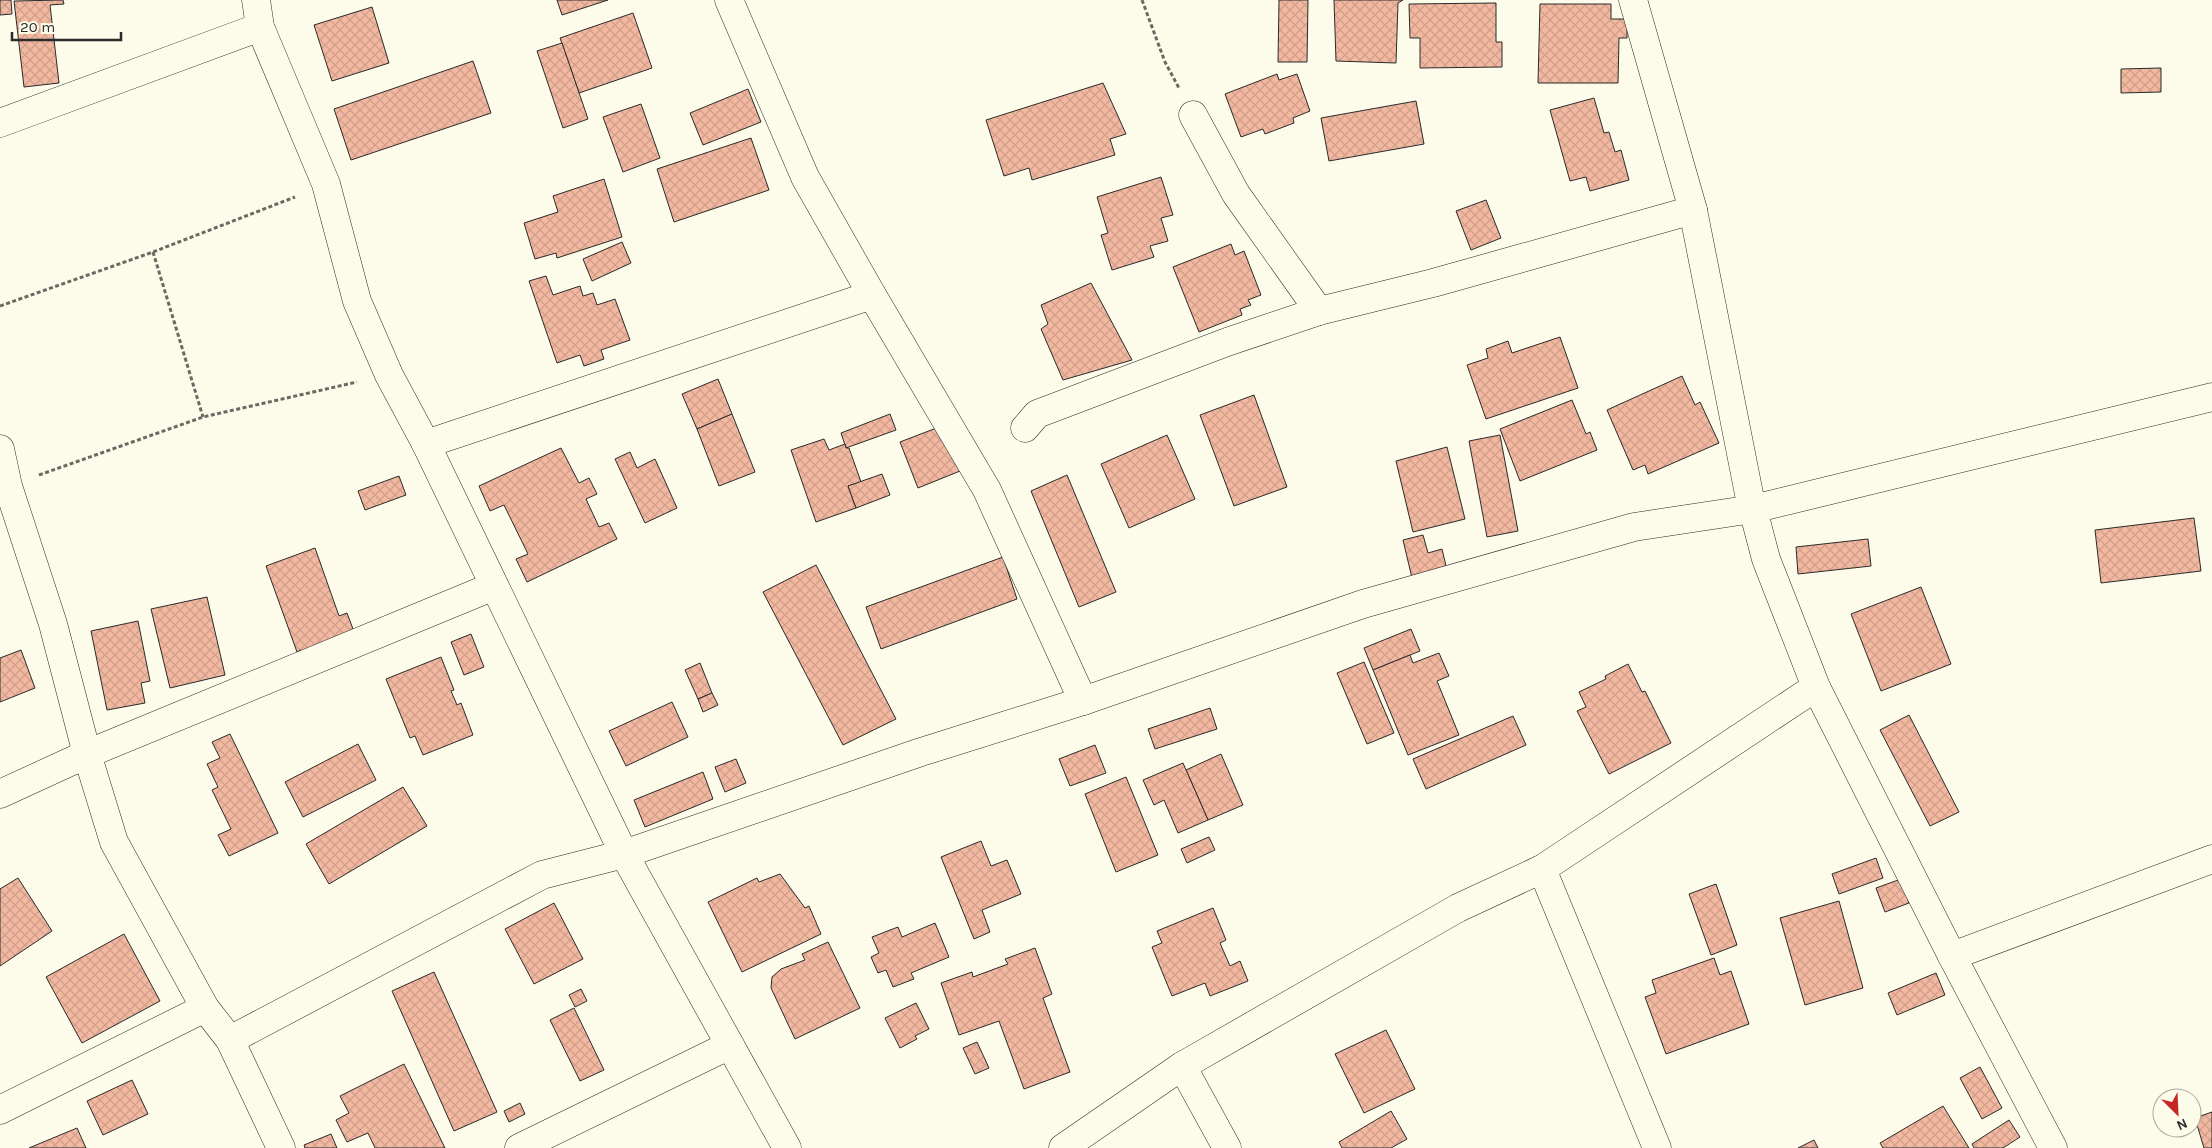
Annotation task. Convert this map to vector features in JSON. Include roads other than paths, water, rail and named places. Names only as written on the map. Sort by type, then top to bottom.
[{"type":"street","points":[[256,0],[260,27],[326,184],[358,301],[389,375],[426,444],[624,854],[787,1148]]},
{"type":"street","points":[[729,0],[805,177],[987,490],[1083,701]]},
{"type":"street","points":[[1633,0],[1693,210],[1753,508],[1766,559],[1816,688],[1952,956],[2053,1148]]},
{"type":"street","points":[[0,123],[260,27]]},
{"type":"street","points":[[1193,115],[1236,194],[1319,311]]},
{"type":"street","points":[[1025,428],[1037,414],[1227,342],[1319,311],[1442,280],[1693,210]]},
{"type":"street","points":[[426,444],[872,295]]},
{"type":"street","points":[[230,1040],[542,875],[624,854],[921,752],[1083,701],[1372,602],[1634,527],[1753,508],[2212,397]]},
{"type":"street","points":[[0,449],[4,487],[53,624],[87,754],[114,842],[205,1008],[230,1040],[281,1148]]},
{"type":"street","points":[[0,794],[87,754],[494,586]]},
{"type":"street","points":[[1063,1148],[1182,1066],[1458,908],[1542,869],[1816,688]]},
{"type":"street","points":[[1952,956],[2212,859]]},
{"type":"street","points":[[1542,869],[1658,1148]]},
{"type":"street","points":[[0,1110],[205,1008]]},
{"type":"street","points":[[519,1148],[730,1045]]},
{"type":"street","points":[[1182,1066],[1227,1148]]}]
